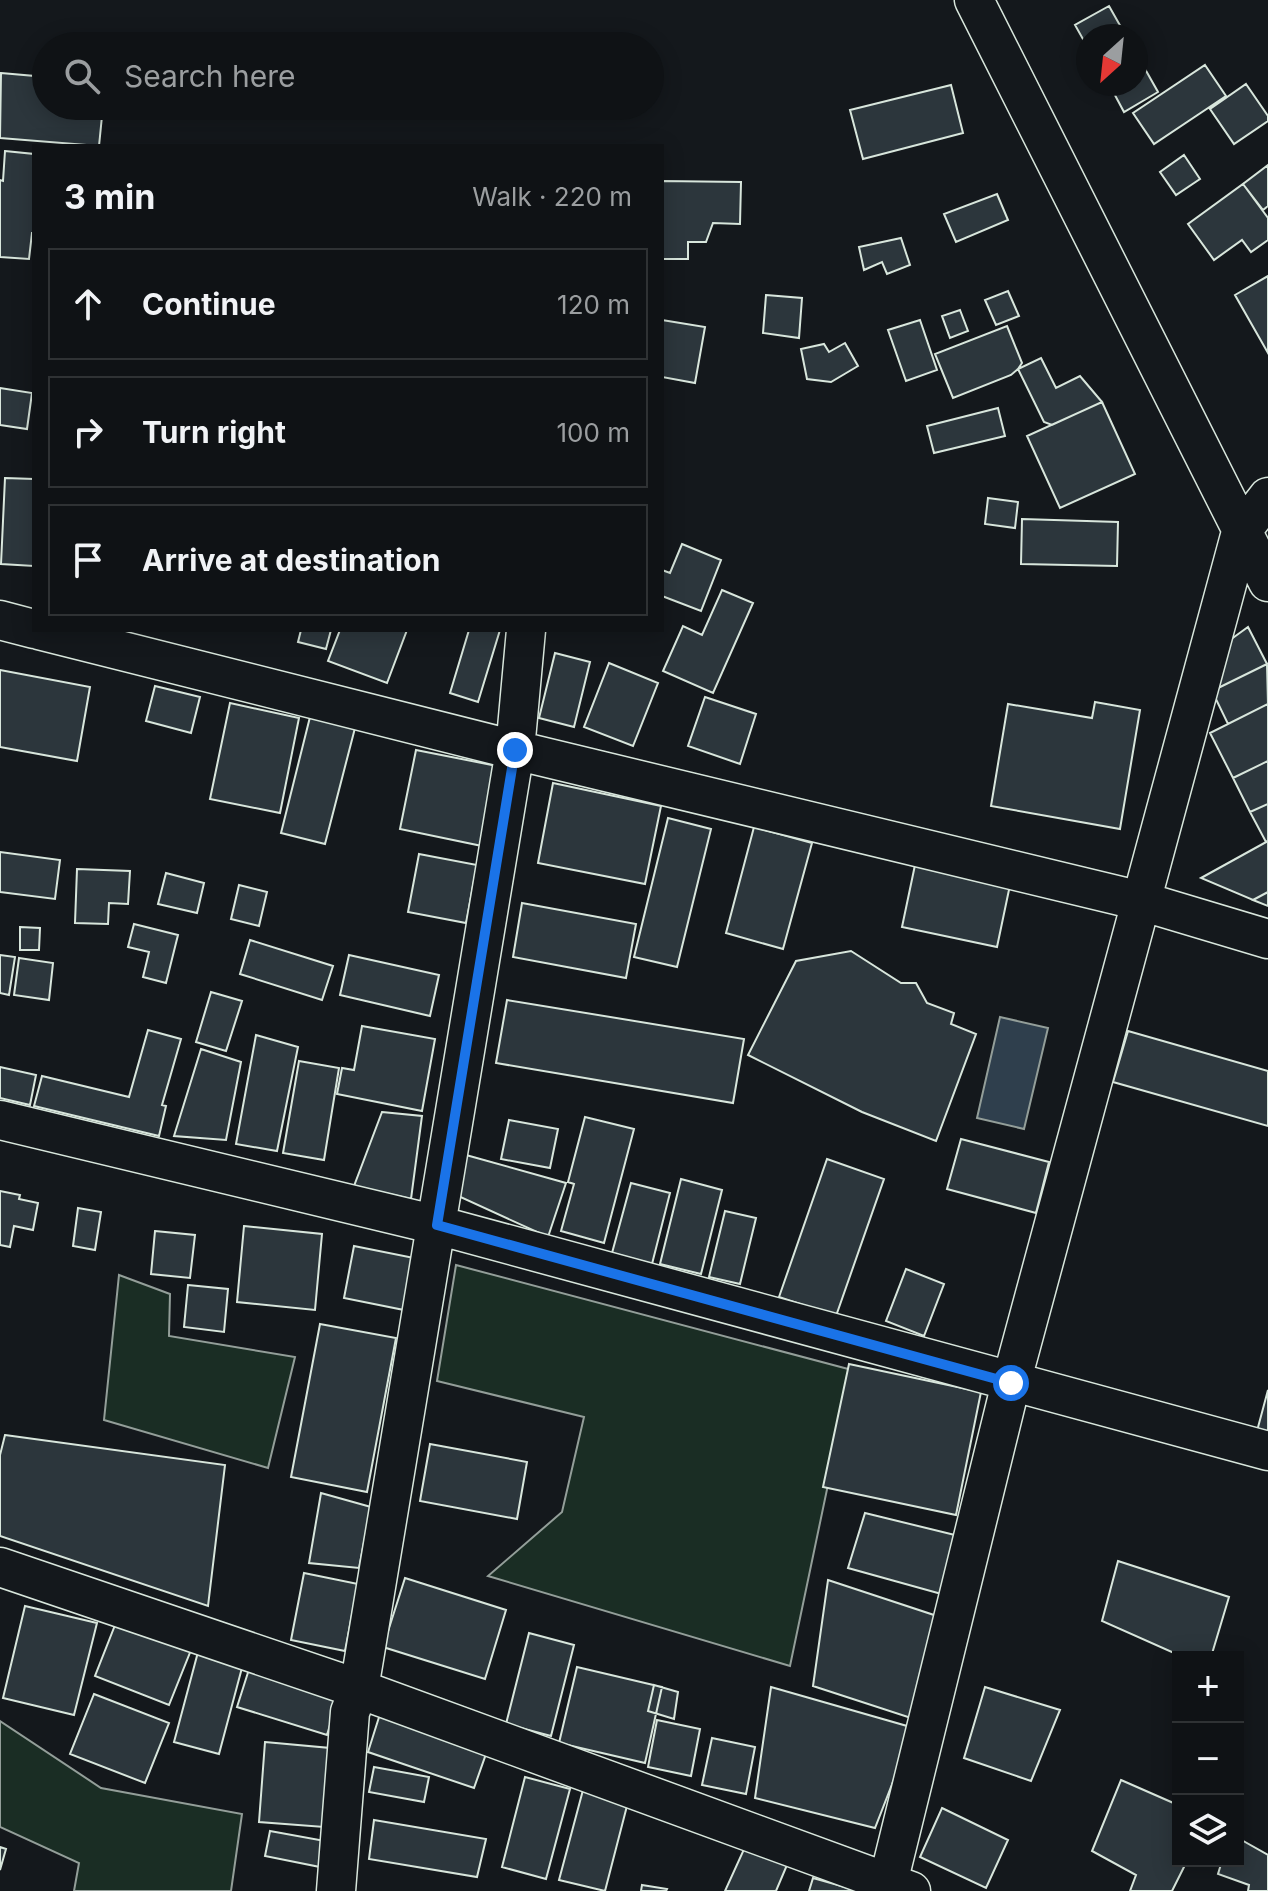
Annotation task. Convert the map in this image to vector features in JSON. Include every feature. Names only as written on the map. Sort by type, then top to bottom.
[{"type":"street","points":[[974,0],[1268,582]]},
{"type":"street","points":[[0,1567],[359,1689],[895,1888],[1011,1383],[1241,532],[1268,497]]},
{"type":"street","points":[[0,620],[32,628]]},
{"type":"street","points":[[48,632],[515,750],[1141,901],[1268,939]]},
{"type":"street","points":[[336,1891],[350,1712],[359,1689],[515,750],[526,632]]},
{"type":"street","points":[[0,1120],[437,1225],[1268,1451]]},
{"type":"green space","points":[[456,1265],[852,1370],[790,1666],[488,1576],[562,1512],[584,1417],[437,1381]]},
{"type":"green space","points":[[119,1275],[170,1294],[169,1336],[295,1357],[268,1468],[104,1420]]},
{"type":"green space","points":[[0,1721],[101,1788],[242,1814],[231,1891],[74,1891],[79,1863],[0,1827]]},
{"type":"water","points":[[1000,1017],[1048,1028],[1024,1129],[977,1118]]},
{"type":"building","points":[[1109,6],[1119,24],[1077,24]]},
{"type":"building","points":[[1205,65],[1226,96],[1154,144],[1133,113]]},
{"type":"building","points":[[1,73],[32,76],[32,120],[102,120],[99,144],[0,138]]},
{"type":"building","points":[[1148,74],[1158,92],[1124,112],[1115,96],[1148,96]]},
{"type":"building","points":[[1246,84],[1268,116],[1268,121],[1234,144],[1210,109]]},
{"type":"building","points":[[951,85],[963,133],[863,159],[850,110]]},
{"type":"building","points":[[5,151],[32,154],[29,259],[0,257],[0,180],[3,181]]},
{"type":"building","points":[[1184,155],[1200,179],[1176,195],[1160,172]]},
{"type":"building","points":[[1268,165],[1268,206],[1263,210],[1243,184]]},
{"type":"building","points":[[664,181],[741,182],[740,224],[713,223],[706,242],[688,242],[688,259],[664,259]]},
{"type":"building","points":[[1243,184],[1268,218],[1268,240],[1251,252],[1242,240],[1214,260],[1188,224]]},
{"type":"building","points":[[997,194],[1008,220],[956,242],[944,214]]},
{"type":"building","points":[[901,238],[910,265],[887,274],[882,262],[864,270],[859,247]]},
{"type":"building","points":[[1268,276],[1268,353],[1235,295]]},
{"type":"building","points":[[1008,291],[1019,316],[996,325],[985,300]]},
{"type":"building","points":[[766,295],[802,298],[799,338],[763,333]]},
{"type":"building","points":[[960,310],[968,331],[950,338],[942,316]]},
{"type":"building","points":[[664,320],[705,327],[695,383],[664,377]]},
{"type":"building","points":[[920,320],[937,370],[906,381],[888,330]]},
{"type":"building","points":[[1007,326],[1022,363],[1018,369],[1011,375],[953,398],[935,354]]},
{"type":"building","points":[[845,343],[858,366],[831,382],[807,379],[801,349],[824,344],[829,352]]},
{"type":"building","points":[[1041,358],[1056,388],[1080,376],[1102,402],[1052,425],[1044,422],[1018,369]]},
{"type":"building","points":[[0,388],[32,393],[27,429],[0,425]]},
{"type":"building","points":[[1102,402],[1135,474],[1060,508],[1027,436]]},
{"type":"building","points":[[998,408],[1005,436],[934,453],[927,426]]},
{"type":"building","points":[[5,478],[32,479],[32,566],[1,564]]},
{"type":"building","points":[[988,498],[1018,502],[1015,528],[985,524]]},
{"type":"building","points":[[1022,519],[1118,522],[1117,566],[1021,564]]},
{"type":"building","points":[[682,544],[721,560],[701,611],[664,597],[664,571],[670,573]]},
{"type":"building","points":[[722,590],[753,603],[713,693],[663,671],[683,626],[702,635]]},
{"type":"building","points":[[1248,627],[1267,664],[1212,691],[1223,645]]},
{"type":"building","points":[[300,632],[330,632],[326,649],[298,642]]},
{"type":"building","points":[[339,632],[406,632],[387,683],[328,661]]},
{"type":"building","points":[[468,632],[499,632],[478,702],[450,693]]},
{"type":"building","points":[[555,653],[590,662],[574,727],[539,718]]},
{"type":"building","points":[[609,663],[658,683],[633,746],[584,727]]},
{"type":"building","points":[[1267,664],[1268,704],[1228,724],[1212,691]]},
{"type":"building","points":[[0,670],[90,687],[77,761],[0,747]]},
{"type":"building","points":[[155,686],[200,697],[191,733],[146,721]]},
{"type":"building","points":[[705,697],[756,714],[740,764],[688,746]]},
{"type":"building","points":[[1095,702],[1140,710],[1120,829],[991,806],[1008,704],[1092,718]]},
{"type":"building","points":[[230,703],[299,718],[280,813],[210,799]]},
{"type":"building","points":[[1268,704],[1268,761],[1233,778],[1210,733]]},
{"type":"building","points":[[310,717],[355,728],[325,844],[281,833]]},
{"type":"building","points":[[416,750],[497,766],[482,846],[400,829]]},
{"type":"building","points":[[1268,761],[1268,804],[1250,812],[1233,778]]},
{"type":"building","points":[[553,783],[661,806],[645,884],[538,863]]},
{"type":"building","points":[[1268,804],[1268,841],[1266,842],[1250,812]]},
{"type":"building","points":[[668,818],[711,829],[677,967],[634,957]]},
{"type":"building","points":[[754,827],[812,843],[783,949],[726,933]]},
{"type":"building","points":[[1268,841],[1268,892],[1253,900],[1201,878]]},
{"type":"building","points":[[0,852],[60,860],[55,899],[0,892]]},
{"type":"building","points":[[419,854],[477,865],[466,923],[408,912]]},
{"type":"building","points":[[915,865],[1010,885],[997,947],[902,927]]},
{"type":"building","points":[[77,869],[130,871],[128,904],[109,903],[108,924],[75,923]]},
{"type":"building","points":[[166,873],[204,883],[197,913],[158,904]]},
{"type":"building","points":[[239,885],[267,892],[259,926],[231,919]]},
{"type":"building","points":[[1268,892],[1268,906],[1253,900]]},
{"type":"building","points":[[522,903],[636,924],[626,978],[513,957]]},
{"type":"building","points":[[134,924],[178,935],[166,983],[143,977],[149,952],[128,947]]},
{"type":"building","points":[[20,927],[40,928],[39,950],[20,950]]},
{"type":"building","points":[[250,940],[333,966],[322,1000],[240,974]]},
{"type":"building","points":[[851,951],[901,983],[916,983],[927,1003],[954,1013],[951,1024],[976,1034],[936,1141],[862,1112],[748,1055],[796,961]]},
{"type":"building","points":[[0,955],[15,957],[9,995],[0,993]]},
{"type":"building","points":[[349,955],[439,975],[430,1016],[340,995]]},
{"type":"building","points":[[19,958],[53,963],[49,1000],[14,995]]},
{"type":"building","points":[[211,992],[242,1001],[226,1051],[196,1042]]},
{"type":"building","points":[[507,1000],[744,1039],[733,1103],[496,1063]]},
{"type":"building","points":[[362,1026],[435,1039],[422,1111],[337,1094],[342,1068],[354,1070]]},
{"type":"building","points":[[148,1030],[181,1039],[162,1105],[166,1106],[159,1136],[34,1106],[42,1076],[129,1097]]},
{"type":"building","points":[[1128,1031],[1268,1071],[1268,1126],[1113,1082]]},
{"type":"building","points":[[256,1035],[298,1047],[277,1151],[236,1144]]},
{"type":"building","points":[[201,1049],[241,1062],[226,1140],[174,1136]]},
{"type":"building","points":[[299,1061],[339,1068],[324,1160],[283,1153]]},
{"type":"building","points":[[0,1067],[36,1075],[30,1105],[0,1098]]},
{"type":"building","points":[[382,1112],[422,1116],[411,1199],[354,1186]]},
{"type":"building","points":[[585,1117],[634,1129],[604,1243],[561,1231],[574,1184],[568,1182]]},
{"type":"building","points":[[509,1120],[558,1129],[550,1168],[501,1159]]},
{"type":"building","points":[[961,1139],[1049,1162],[1036,1213],[947,1189]]},
{"type":"building","points":[[466,1155],[566,1183],[548,1237],[456,1195]]},
{"type":"building","points":[[827,1159],[884,1179],[836,1316],[779,1297]]},
{"type":"building","points":[[681,1179],[722,1190],[701,1274],[660,1264]]},
{"type":"building","points":[[631,1183],[670,1193],[652,1264],[612,1253]]},
{"type":"building","points":[[0,1191],[38,1203],[33,1230],[14,1226],[10,1247],[0,1245]]},
{"type":"building","points":[[78,1208],[101,1212],[95,1250],[73,1246]]},
{"type":"building","points":[[725,1211],[756,1218],[740,1284],[709,1277]]},
{"type":"building","points":[[244,1226],[322,1234],[315,1310],[237,1302]]},
{"type":"building","points":[[155,1231],[195,1235],[190,1278],[151,1274]]},
{"type":"building","points":[[354,1246],[414,1258],[404,1310],[344,1298]]},
{"type":"building","points":[[906,1269],[944,1284],[924,1336],[886,1321]]},
{"type":"building","points":[[188,1285],[228,1289],[224,1332],[184,1327]]},
{"type":"building","points":[[320,1324],[396,1338],[367,1492],[291,1477]]},
{"type":"building","points":[[849,1364],[981,1392],[956,1515],[823,1487]]},
{"type":"building","points":[[1268,1390],[1268,1434],[1257,1431]]},
{"type":"building","points":[[5,1435],[225,1465],[208,1606],[0,1536],[0,1455]]},
{"type":"building","points":[[430,1444],[527,1462],[517,1519],[420,1501]]},
{"type":"building","points":[[321,1493],[371,1507],[359,1568],[309,1563]]},
{"type":"building","points":[[865,1513],[959,1536],[945,1595],[848,1568]]},
{"type":"building","points":[[1118,1561],[1229,1597],[1213,1651],[1172,1652],[1102,1621]]},
{"type":"building","points":[[304,1573],[358,1584],[345,1651],[291,1640]]},
{"type":"building","points":[[405,1578],[506,1610],[485,1679],[383,1647]]},
{"type":"building","points":[[828,1580],[940,1617],[911,1718],[813,1686]]},
{"type":"building","points":[[25,1606],[97,1623],[74,1715],[3,1698]]},
{"type":"building","points":[[119,1615],[193,1645],[169,1705],[95,1676]]},
{"type":"building","points":[[529,1633],[574,1645],[551,1736],[506,1724]]},
{"type":"building","points":[[198,1652],[243,1664],[219,1754],[174,1742]]},
{"type":"building","points":[[251,1663],[340,1691],[327,1735],[237,1707]]},
{"type":"building","points":[[577,1667],[662,1687],[645,1763],[559,1743]]},
{"type":"building","points":[[654,1685],[678,1692],[674,1719],[648,1711]]},
{"type":"building","points":[[771,1687],[914,1728],[875,1828],[755,1798]]},
{"type":"building","points":[[985,1687],[1060,1710],[1031,1781],[964,1758]]},
{"type":"building","points":[[94,1694],[169,1723],[145,1783],[70,1754]]},
{"type":"building","points":[[380,1714],[487,1751],[474,1788],[368,1752]]},
{"type":"building","points":[[657,1720],[700,1729],[691,1776],[648,1767]]},
{"type":"building","points":[[712,1738],[755,1747],[746,1794],[702,1785]]},
{"type":"building","points":[[265,1742],[330,1748],[324,1827],[259,1822]]},
{"type":"building","points":[[374,1767],[429,1777],[424,1802],[369,1792]]},
{"type":"building","points":[[525,1777],[570,1789],[546,1879],[502,1867]]},
{"type":"building","points":[[1121,1780],[1172,1802],[1172,1867],[1184,1867],[1172,1891],[1130,1891],[1136,1875],[1092,1851]]},
{"type":"building","points":[[583,1790],[628,1802],[605,1891],[559,1880]]},
{"type":"building","points":[[942,1808],[1008,1840],[986,1888],[920,1857]]},
{"type":"building","points":[[374,1820],[486,1839],[477,1877],[369,1859]]},
{"type":"building","points":[[270,1831],[325,1841],[320,1867],[265,1856]]},
{"type":"building","points":[[1244,1841],[1268,1855],[1268,1891],[1248,1891],[1249,1885],[1218,1874],[1220,1867],[1244,1867]]},
{"type":"building","points":[[0,1847],[6,1849],[0,1870]]},
{"type":"building","points":[[745,1847],[787,1865],[776,1891],[725,1891]]},
{"type":"building","points":[[813,1878],[859,1891],[809,1891]]},
{"type":"building","points":[[642,1885],[667,1889],[641,1891]]},
{"type":"route","points":[[515,750],[437,1225],[1011,1383]]}]
